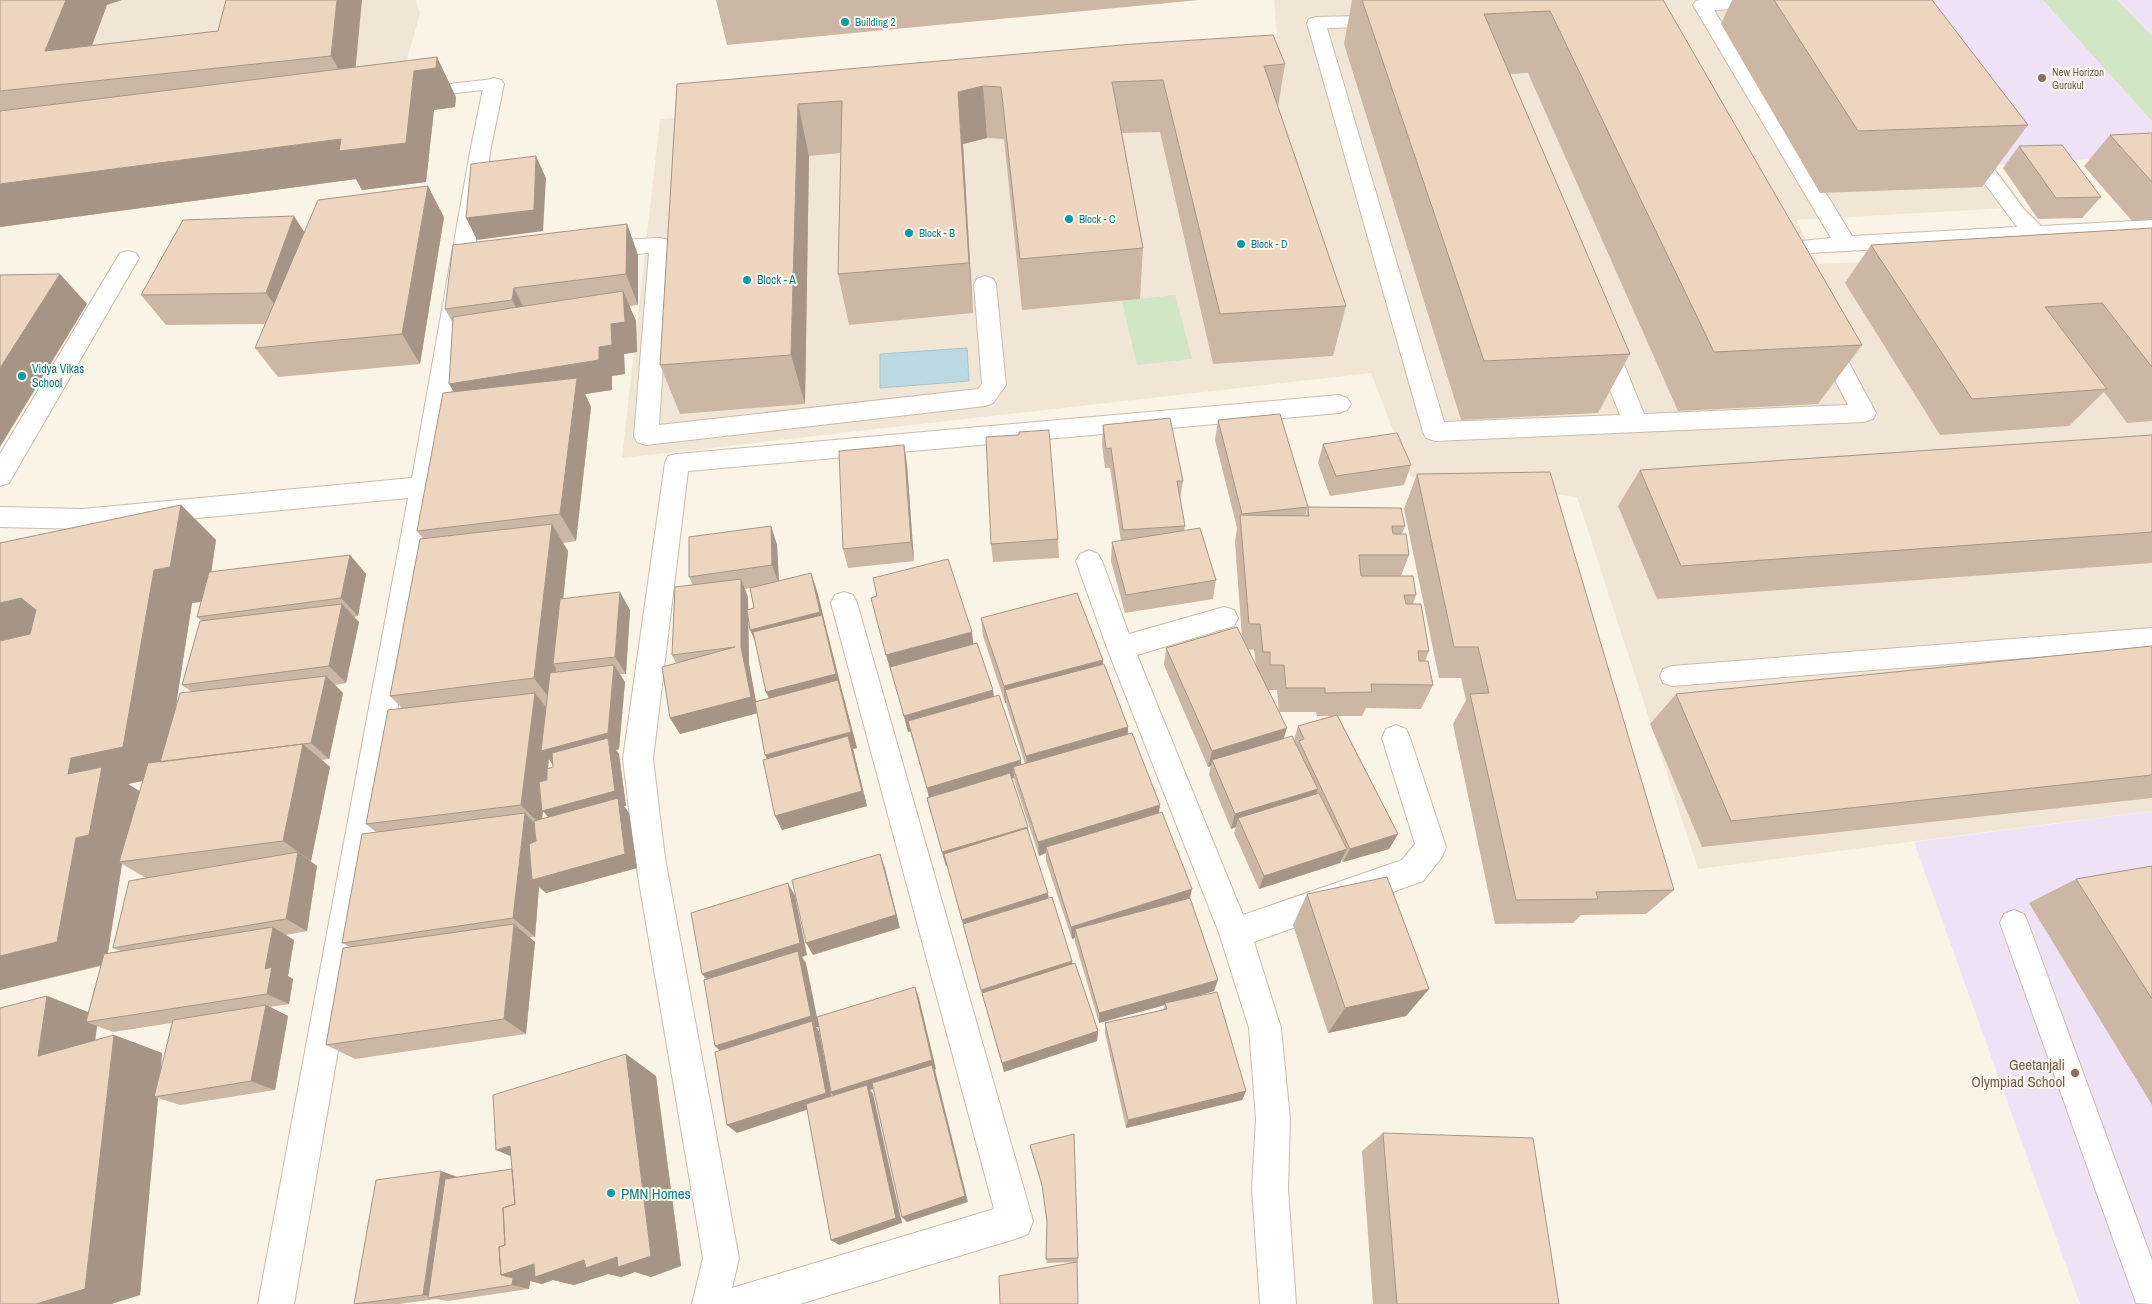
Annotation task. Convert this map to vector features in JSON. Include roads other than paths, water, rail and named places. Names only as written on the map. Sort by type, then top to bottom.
[{"type":"street","points":[[1817,0],[1702,6],[1846,244]]},
{"type":"street","points":[[1653,14],[1775,248],[1864,412],[1436,432],[1316,24],[1653,14]]},
{"type":"street","points":[[276,1304],[423,487],[472,266],[482,147],[494,84]]},
{"type":"street","points":[[1959,134],[2016,213],[2035,233]]},
{"type":"street","points":[[1809,246],[2152,227]]},
{"type":"street","points":[[579,252],[628,246],[668,244],[646,436],[985,397],[994,385],[985,284]]},
{"type":"street","points":[[0,476],[128,258]]},
{"type":"street","points":[[1595,324],[1636,424]]},
{"type":"street","points":[[710,1304],[721,1258],[650,858],[638,759],[677,463],[1338,404]]},
{"type":"street","points":[[0,518],[82,519],[423,487]]},
{"type":"street","points":[[1090,561],[1121,648],[1235,933],[1265,1028],[1273,1119],[1270,1189],[1278,1304]]},
{"type":"street","points":[[739,1304],[1015,1221],[844,603]]},
{"type":"street","points":[[1121,648],[1224,618]]},
{"type":"street","points":[[1235,933],[1412,871],[1431,847],[1396,738]]},
{"type":"lane","points":[[407,94],[494,84]]},
{"type":"lane","points":[[1775,248],[1809,246]]},
{"type":"lane","points":[[1672,676],[2152,638]]},
{"type":"lane","points":[[2014,923],[2152,1303]]},
{"type":"water","points":[[967,348],[969,381],[880,388],[880,354]]},
{"type":"place","name":"Building 2","points":[[845,22]]},
{"type":"place","name":"New Horizon Gurukul","points":[[2042,78]]},
{"type":"place","name":"Block - C","points":[[1069,219]]},
{"type":"place","name":"Block - B","points":[[909,233]]},
{"type":"place","name":"Block - D","points":[[1241,244]]},
{"type":"place","name":"Block - A","points":[[747,280]]},
{"type":"place","name":"Vidya Vikas School","points":[[22,376]]},
{"type":"place","name":"Geetanjali Olympiad School","points":[[2075,1073]]},
{"type":"place","name":"PMN Homes","points":[[611,1193]]}]
